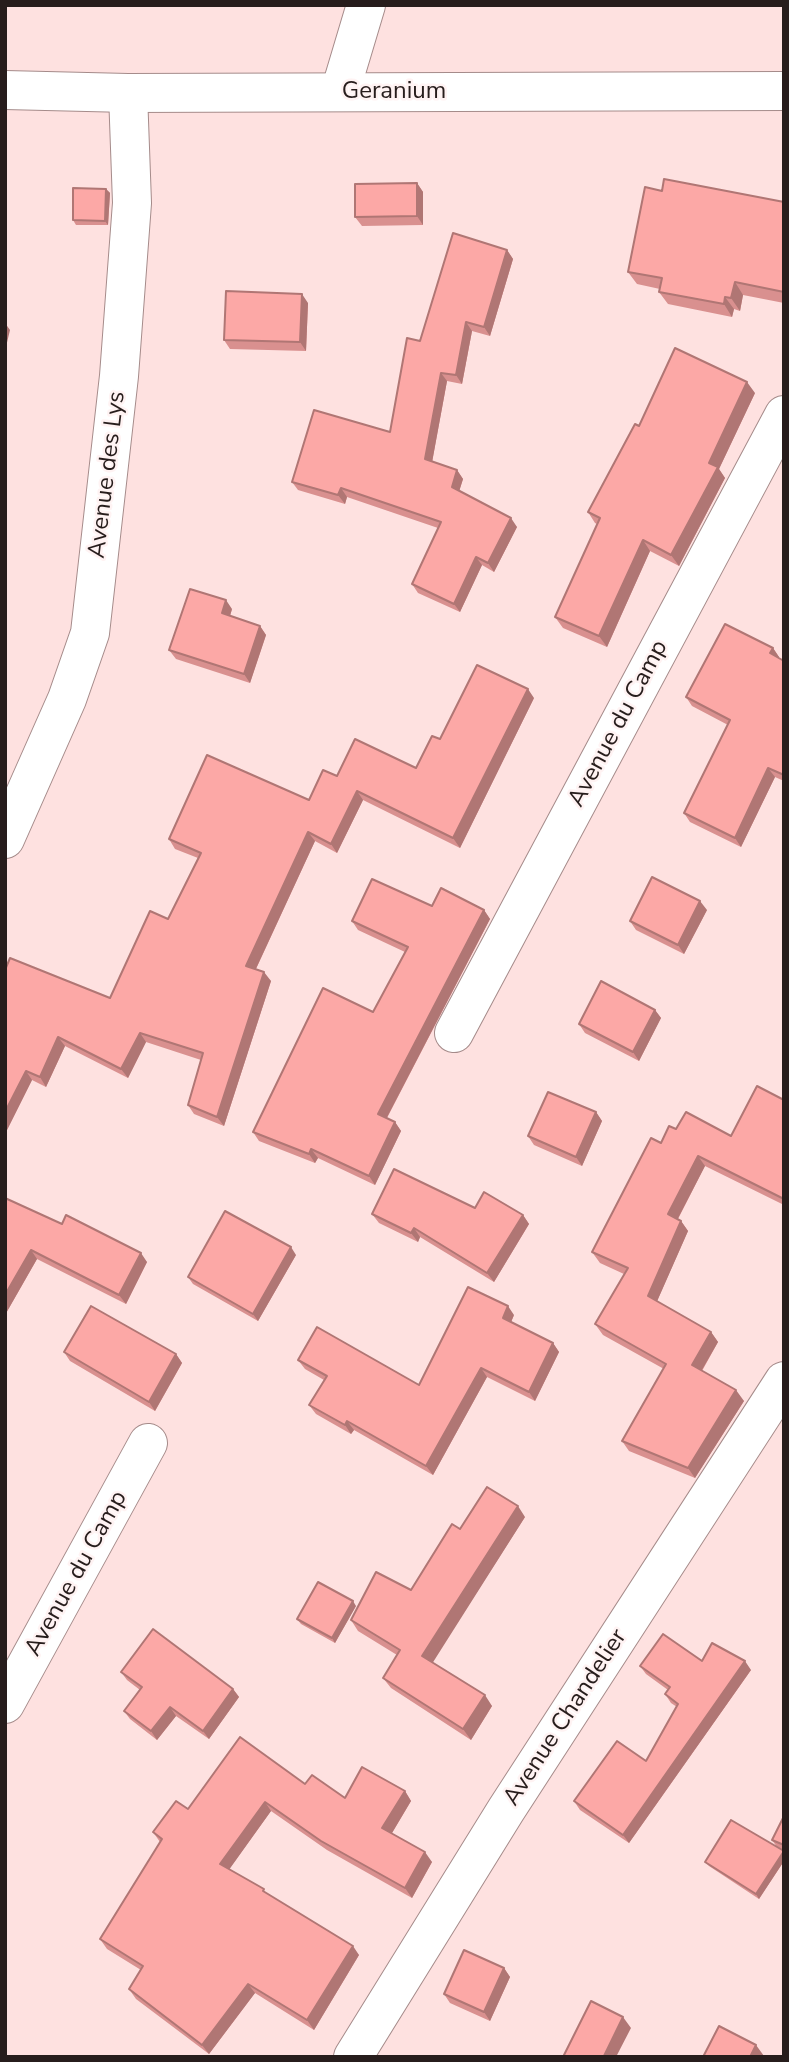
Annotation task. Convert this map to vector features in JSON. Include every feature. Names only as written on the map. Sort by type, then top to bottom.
[{"type":"street","points":[[341,92],[366,5]]},
{"type":"street","name":"Geranium","points":[[5,90],[128,93],[784,91]]},
{"type":"street","name":"Avenue des Lys","points":[[5,839],[68,699],[90,633],[121,350],[132,203],[128,93]]},
{"type":"street","name":"Avenue du Camp","points":[[454,1033],[784,415]]},
{"type":"street","name":"Avenue Chandelier","points":[[353,2057],[506,1810],[784,1381]]},
{"type":"street","name":"Avenue du Camp","points":[[5,1704],[148,1443]]},
{"type":"building","points":[[664,179],[784,202],[784,292],[735,282],[731,298],[725,297],[724,304],[659,292],[662,278],[628,272],[645,187],[662,191]]},
{"type":"building","points":[[417,183],[417,216],[355,217],[355,184]]},
{"type":"building","points":[[73,188],[106,189],[105,221],[73,220]]},
{"type":"building","points":[[453,233],[507,250],[484,327],[466,322],[456,375],[441,373],[425,459],[457,470],[452,487],[511,518],[488,563],[476,557],[454,604],[412,584],[441,522],[341,488],[338,495],[292,482],[314,410],[390,432],[407,338],[420,341]]},
{"type":"building","points":[[226,291],[302,294],[300,342],[224,340]]},
{"type":"building","points":[[675,348],[747,382],[709,463],[718,467],[671,555],[643,540],[599,636],[555,617],[600,518],[588,512],[635,424],[639,426]]},
{"type":"building","points":[[190,589],[226,600],[222,613],[260,626],[244,674],[169,650]]},
{"type":"building","points":[[725,624],[773,648],[770,653],[784,661],[784,775],[768,768],[735,838],[684,813],[730,720],[686,697]]},
{"type":"building","points":[[477,665],[528,689],[453,838],[357,791],[331,844],[308,832],[246,966],[264,972],[217,1117],[188,1105],[203,1053],[140,1033],[121,1069],[58,1037],[40,1077],[26,1071],[5,1112],[5,970],[10,958],[110,998],[150,911],[168,919],[201,853],[169,839],[207,755],[309,800],[323,770],[337,776],[355,739],[416,768],[432,736],[440,739]]},
{"type":"building","points":[[652,877],[700,901],[678,945],[630,921]]},
{"type":"building","points":[[372,879],[432,906],[441,888],[484,910],[378,1114],[395,1122],[369,1176],[311,1149],[309,1154],[253,1132],[323,988],[373,1012],[408,947],[352,921]]},
{"type":"building","points":[[601,981],[655,1010],[633,1052],[579,1024]]},
{"type":"building","points":[[757,1086],[784,1100],[784,1199],[698,1156],[668,1214],[681,1221],[648,1296],[711,1332],[692,1365],[736,1390],[688,1468],[622,1441],[666,1364],[595,1324],[628,1268],[592,1252],[651,1138],[661,1143],[669,1126],[676,1129],[686,1112],[731,1136]]},
{"type":"building","points":[[548,1092],[596,1112],[576,1157],[528,1136]]},
{"type":"building","points":[[394,1169],[475,1208],[484,1192],[523,1215],[487,1273],[414,1228],[411,1233],[372,1214]]},
{"type":"building","points":[[5,1198],[62,1224],[66,1215],[141,1253],[119,1295],[31,1250],[5,1295]]},
{"type":"building","points":[[225,1211],[291,1247],[253,1314],[188,1277]]},
{"type":"building","points":[[468,1287],[508,1306],[503,1318],[553,1343],[529,1392],[481,1368],[426,1466],[347,1421],[345,1425],[309,1405],[327,1376],[298,1360],[317,1327],[419,1385]]},
{"type":"building","points":[[91,1306],[176,1354],[149,1402],[64,1352]]},
{"type":"building","points":[[487,1487],[518,1506],[422,1656],[485,1695],[463,1729],[383,1678],[400,1650],[351,1620],[376,1572],[411,1590],[452,1524],[460,1529]]},
{"type":"building","points":[[318,1582],[353,1601],[332,1638],[297,1619]]},
{"type":"building","points":[[153,1629],[233,1689],[203,1731],[170,1707],[151,1731],[124,1711],[142,1687],[121,1672]]},
{"type":"building","points":[[663,1634],[702,1661],[712,1643],[745,1661],[623,1835],[574,1801],[617,1741],[646,1761],[678,1704],[665,1694],[670,1687],[640,1666]]},
{"type":"building","points":[[240,1737],[305,1784],[312,1775],[345,1798],[362,1767],[405,1791],[382,1828],[425,1852],[405,1888],[321,1841],[265,1802],[220,1864],[353,1946],[307,2020],[248,1984],[202,2045],[129,1989],[143,1966],[100,1939],[162,1839],[153,1832],[176,1801],[188,1809]]},
{"type":"building","points":[[784,1816],[784,1845],[772,1840]]},
{"type":"building","points":[[731,1820],[784,1851],[756,1894],[705,1862]]},
{"type":"building","points":[[464,1950],[504,1968],[484,2012],[444,1994]]},
{"type":"building","points":[[591,2001],[623,2017],[605,2057],[563,2057]]},
{"type":"building","points":[[719,2026],[756,2045],[750,2057],[703,2057]]}]
